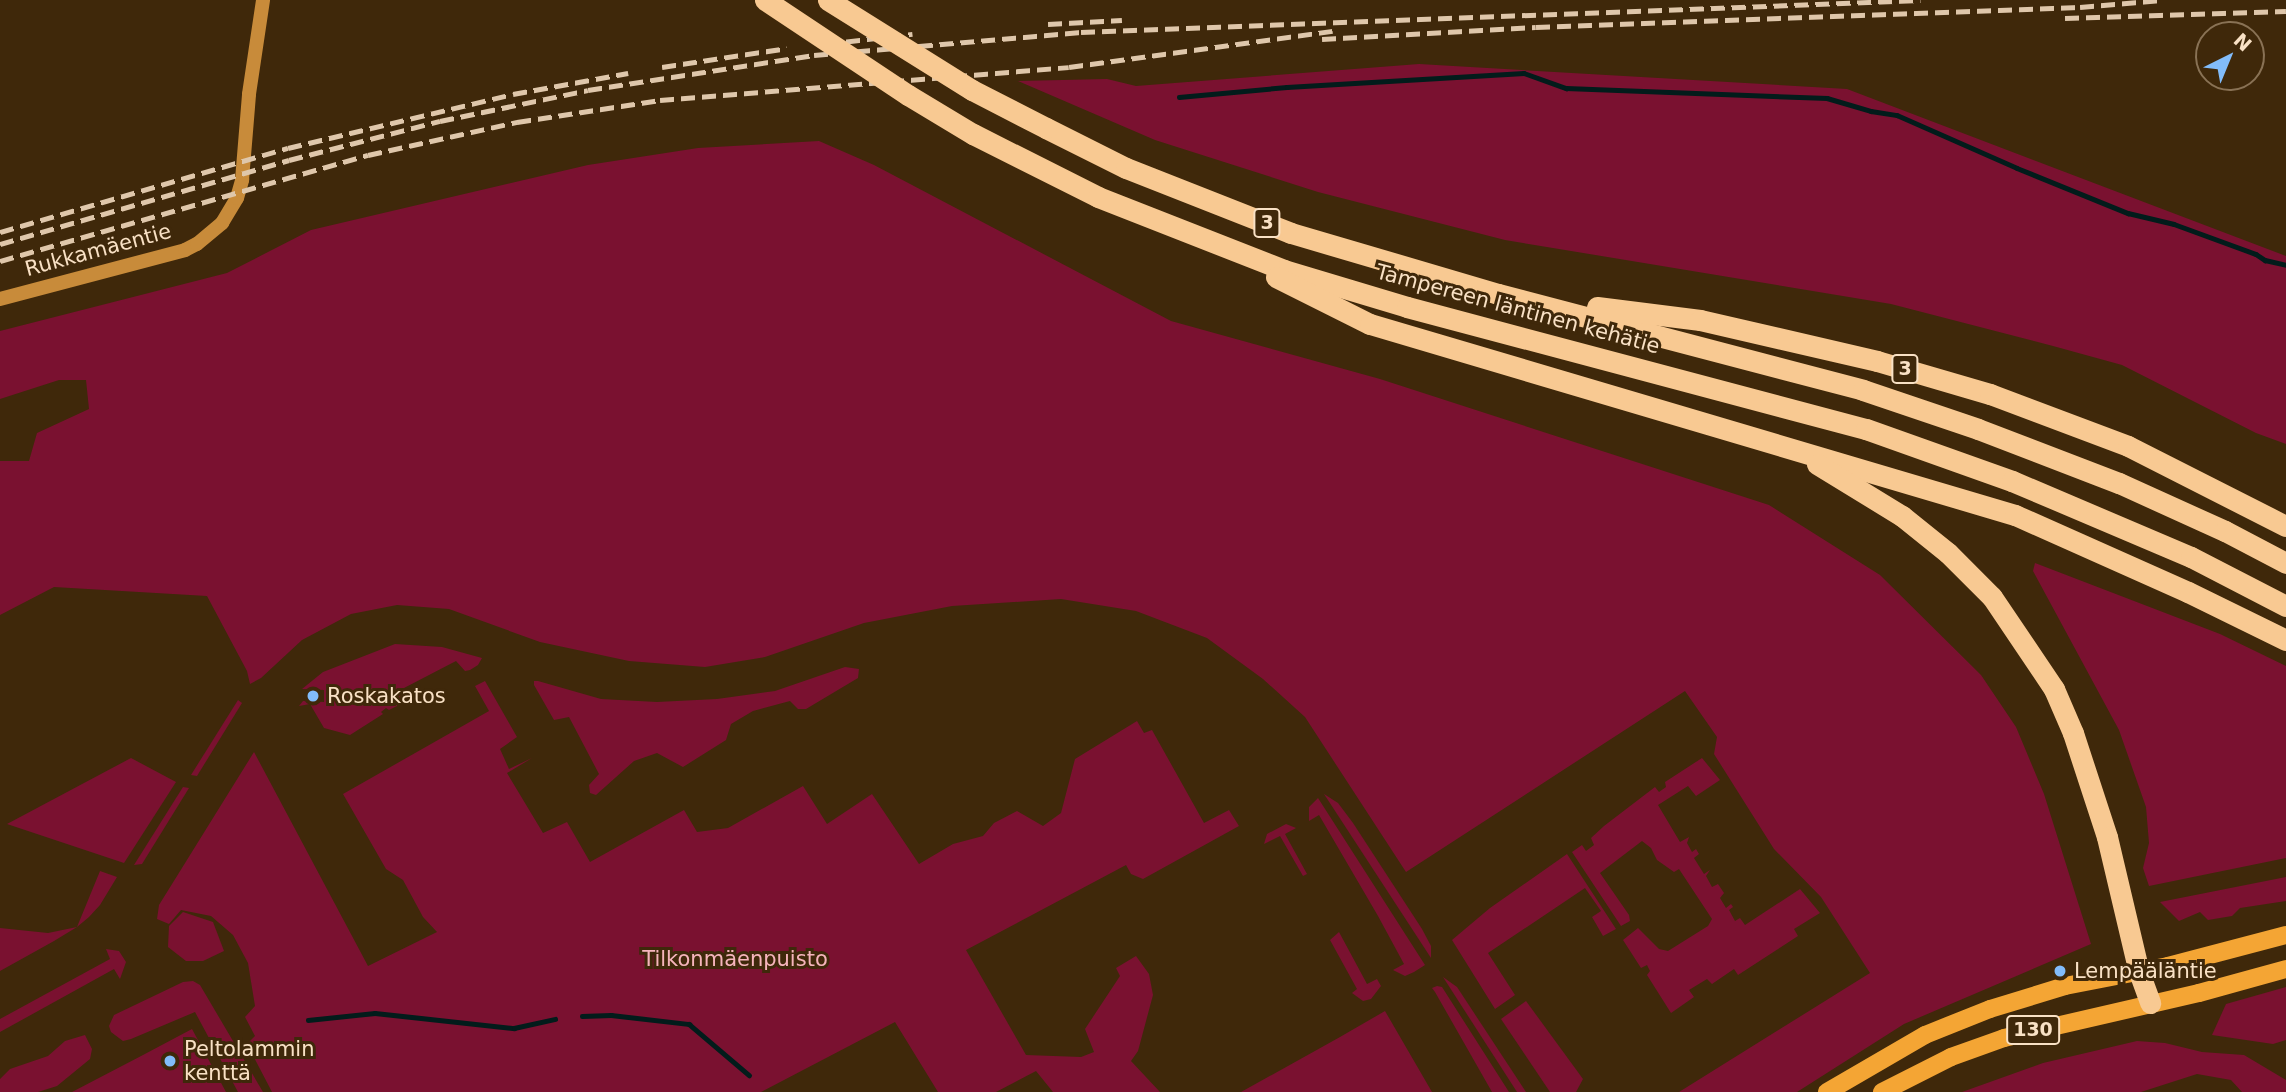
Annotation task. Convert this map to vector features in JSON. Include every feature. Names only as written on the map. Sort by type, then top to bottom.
[{"type":"highway","name":"Tampereen läntinen kehätie","points":[[765,0],[908,95],[974,134],[1098,197],[1192,236],[1284,270],[1407,307],[1866,429],[2012,481],[2109,520],[2286,606]]},
{"type":"highway","name":"Tampereen läntinen kehätie","points":[[828,0],[972,90],[1045,128],[1126,168],[1291,233],[1498,294],[1826,379],[1965,424],[2119,483],[2225,531],[2286,564]]},
{"type":"highway","name":"3","points":[[1192,236],[1370,324],[1567,385],[2015,515],[2188,592],[2286,640]]},
{"type":"highway","name":"3","points":[[1498,294],[1700,320],[1877,361],[2059,418],[2128,446],[2286,526]]},
{"type":"highway","points":[[1791,448],[1902,516],[1948,553],[1992,597],[2054,689],[2073,733],[2116,870],[2139,972],[2150,1003]]},
{"type":"highway","points":[[2231,496],[2286,515]]},
{"type":"main road","name":"Rukkamäentie","points":[[0,299],[185,250],[197,244],[222,223],[237,198],[242,180],[249,94],[262,0]]},
{"type":"main road","name":"130","points":[[1827,1092],[1894,1051],[1959,1020],[2065,986],[2139,972],[2286,935]]},
{"type":"main road","name":"130","points":[[1882,1092],[1920,1071],[1979,1046],[2037,1029],[2286,969]]},
{"type":"green space","points":[[1419,64],[1847,89],[2286,256],[2286,444],[2256,433],[2122,365],[1891,304],[1505,240],[1318,192],[1155,140],[1018,81],[1107,79],[1136,86]]},
{"type":"green space","points":[[819,141],[874,165],[1171,321],[1380,379],[1769,505],[1880,575],[1981,675],[2016,727],[2044,794],[2091,944],[1904,1024],[1797,1092],[1679,1092],[1870,973],[1821,897],[1774,849],[1714,754],[1717,737],[1685,691],[1406,872],[1305,717],[1263,679],[1207,638],[1136,611],[1061,599],[952,606],[864,623],[765,657],[705,667],[629,661],[540,642],[449,609],[397,605],[351,614],[302,640],[261,678],[250,684],[247,671],[207,596],[54,587],[0,615],[0,461],[29,461],[37,433],[89,409],[86,380],[59,380],[0,399],[0,331],[227,273],[311,230],[588,165],[698,148]]},
{"type":"green space","points":[[2035,563],[2220,634],[2286,666],[2286,858],[2149,886],[2143,868],[2149,843],[2146,807],[2119,730],[2033,571]]},
{"type":"green space","points":[[395,644],[442,647],[482,658],[478,665],[470,670],[465,671],[456,661],[404,688],[407,701],[389,710],[386,708],[381,712],[383,714],[350,735],[324,728],[310,704],[299,706],[303,701],[324,702],[324,690],[302,689],[323,672]]},
{"type":"green space","points":[[845,667],[859,669],[858,678],[806,709],[798,709],[790,701],[753,711],[731,724],[726,740],[683,767],[657,753],[634,761],[596,795],[590,793],[589,785],[599,774],[569,717],[554,720],[534,685],[534,681],[538,681],[601,699],[657,702],[717,699],[775,691]]},
{"type":"green space","name":"Tilkonmäenpuisto","points":[[485,681],[517,737],[500,749],[509,769],[532,758],[507,773],[543,833],[567,822],[590,862],[684,810],[697,832],[728,828],[803,786],[827,824],[872,794],[919,864],[953,844],[983,836],[994,823],[1017,811],[1043,826],[1061,813],[1075,759],[1137,721],[1144,733],[1152,730],[1204,823],[1229,810],[1239,826],[1143,879],[1131,874],[1126,865],[966,950],[1026,1055],[1081,1057],[1094,1052],[1085,1029],[1120,976],[1116,968],[1136,956],[1149,974],[1153,995],[1138,1051],[1131,1061],[1160,1092],[1053,1092],[1036,1071],[996,1092],[938,1092],[895,1022],[761,1092],[272,1092],[247,1044],[255,1036],[245,1017],[255,1006],[248,963],[233,935],[211,916],[181,910],[169,924],[157,919],[159,905],[254,752],[368,966],[437,932],[423,917],[403,880],[386,869],[343,794],[489,711],[475,686]]},
{"type":"green space","points":[[238,700],[242,703],[197,776],[191,775]]},
{"type":"green space","points":[[131,758],[176,782],[124,863],[7,824]]},
{"type":"green space","points":[[1702,758],[1720,780],[1696,796],[1688,786],[1658,805],[1680,842],[1689,837],[1687,843],[1692,852],[1696,849],[1699,854],[1694,858],[1704,874],[1710,870],[1706,876],[1712,887],[1718,884],[1724,893],[1720,898],[1726,908],[1731,904],[1733,907],[1729,910],[1735,921],[1740,918],[1745,925],[1800,889],[1820,913],[1794,929],[1798,936],[1738,975],[1734,969],[1712,984],[1707,979],[1689,990],[1694,997],[1671,1013],[1647,975],[1650,971],[1647,965],[1641,968],[1623,940],[1638,928],[1659,949],[1668,951],[1708,926],[1712,919],[1679,869],[1674,872],[1657,860],[1651,848],[1642,841],[1600,873],[1629,915],[1630,921],[1621,926],[1572,852],[1582,845],[1586,851],[1594,845],[1591,838],[1604,826],[1655,787],[1659,792],[1666,787],[1665,782]]},
{"type":"green space","points":[[183,787],[189,788],[142,864],[134,865]]},
{"type":"green space","points":[[1324,794],[1338,803],[1353,823],[1422,929],[1431,946],[1431,958]]},
{"type":"green space","points":[[1318,798],[1425,965],[1414,972],[1405,976],[1393,970],[1404,964],[1378,916],[1319,815],[1309,821],[1309,807]]},
{"type":"green space","points":[[1286,824],[1296,828],[1285,834],[1307,874],[1303,876],[1280,836],[1264,844],[1267,834]]},
{"type":"green space","points":[[1567,854],[1616,929],[1603,936],[1592,917],[1601,911],[1585,888],[1488,953],[1515,995],[1495,1009],[1452,940],[1490,908]]},
{"type":"green space","points":[[100,871],[117,877],[100,905],[77,927]]},
{"type":"green space","points":[[2286,877],[2286,901],[2240,908],[2232,916],[2208,920],[2200,912],[2179,921],[2160,902]]},
{"type":"green space","points":[[183,912],[213,922],[224,951],[203,961],[186,961],[168,947],[169,926]]},
{"type":"green space","points":[[77,927],[0,971],[0,928],[48,933]]},
{"type":"green space","points":[[1339,932],[1367,984],[1377,979],[1381,986],[1371,999],[1363,1001],[1352,993],[1357,989],[1330,940]]},
{"type":"green space","points":[[106,949],[119,951],[126,962],[120,979],[114,969],[0,1032],[0,1019],[110,959]]},
{"type":"green space","points":[[1443,977],[1457,987],[1526,1092],[1517,1092]]},
{"type":"green space","points":[[193,981],[200,985],[263,1092],[238,1092],[195,1012],[123,1041],[111,1032],[109,1026],[114,1015],[183,982]]},
{"type":"green space","points":[[1442,987],[1509,1092],[1492,1092],[1432,988]]},
{"type":"green space","points":[[2286,987],[2286,1040],[2273,1044],[2212,1035],[2226,1004]]},
{"type":"green space","points":[[1526,1001],[1583,1079],[1576,1092],[1550,1092],[1501,1019]]},
{"type":"green space","points":[[1385,1011],[1432,1092],[1241,1092],[1340,1037]]},
{"type":"green space","name":"Peltolammin kenttä","points":[[192,1029],[226,1092],[72,1092],[143,1055]]},
{"type":"green space","points":[[85,1035],[92,1049],[90,1059],[57,1086],[38,1092],[0,1092],[0,1079],[10,1069],[48,1056],[65,1041]]},
{"type":"green space","points":[[2137,1041],[2165,1043],[2202,1052],[2244,1055],[2286,1080],[2286,1092],[2242,1092],[2231,1080],[2197,1074],[2141,1092],[1962,1092],[2043,1063]]},
{"type":"waterway","points":[[1179,97],[1287,87],[1524,73],[1566,88],[1827,98],[1871,111],[1897,115],[2128,213],[2174,224],[2256,254],[2265,260],[2286,265]]},
{"type":"waterway","points":[[308,1020],[375,1013],[514,1028],[555,1019]]},
{"type":"waterway","points":[[582,1016],[611,1015],[689,1024],[749,1075]]},
{"type":"railway","points":[[0,244],[289,160],[440,121],[588,90],[814,55],[1081,32],[1920,0]]},
{"type":"railway","points":[[1322,39],[1536,27],[2080,7],[2162,0]]},
{"type":"railway","points":[[2065,18],[2286,11]]},
{"type":"railway","points":[[1048,24],[1122,20]]},
{"type":"railway","points":[[0,261],[368,155],[517,122],[660,100],[1069,67],[1333,31]]},
{"type":"railway","points":[[825,44],[912,34]]},
{"type":"railway","points":[[662,67],[787,48]]},
{"type":"railway","points":[[0,232],[288,148],[513,94],[628,73]]},
{"type":"place","name":"Roskakatos","points":[[313,696]]},
{"type":"place","name":"Lempääläntie","points":[[2060,971]]},
{"type":"place","name":"Peltolammin kenttä","points":[[170,1061]]}]
